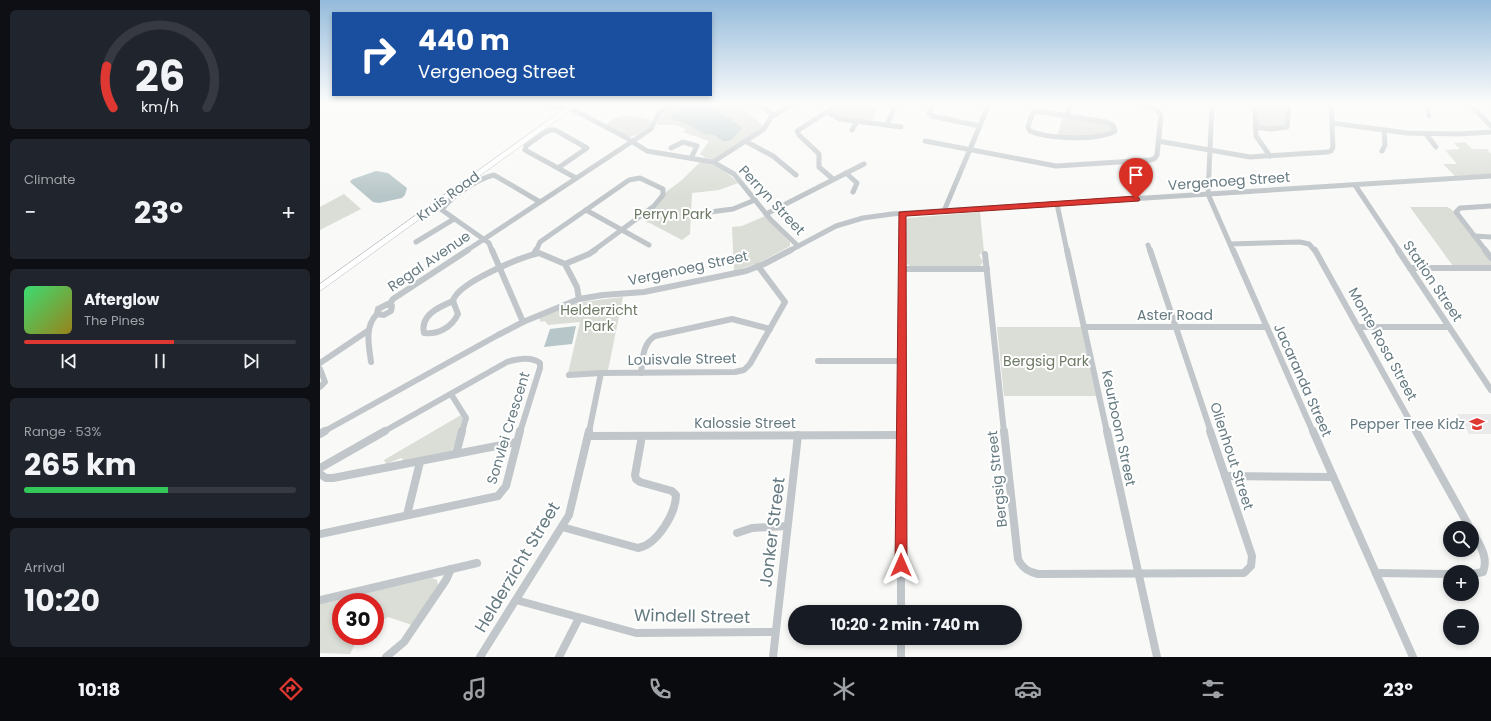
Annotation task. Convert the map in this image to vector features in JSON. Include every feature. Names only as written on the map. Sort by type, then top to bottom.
[{"type":"street","name":"Kruis Road","points":[[320,288],[533,135]]},
{"type":"street","points":[[543,135],[526,146],[525,150],[576,178]]},
{"type":"street","points":[[558,168],[587,148],[563,135]]},
{"type":"street","name":"Perryn Street","points":[[617,135],[647,150],[714,162],[734,174],[766,214],[798,246]]},
{"type":"street","name":"Regal Avenue","points":[[390,305],[380,307],[377,314],[384,315],[389,313],[393,307],[390,305],[392,299],[643,135]]},
{"type":"street","points":[[714,162],[755,135]]},
{"type":"street","points":[[799,135],[817,151],[819,156],[818,165],[833,179]]},
{"type":"street","points":[[944,211],[977,135]]},
{"type":"street","points":[[1044,135],[1063,138],[1109,135]]},
{"type":"street","points":[[925,142],[1060,166],[1152,160],[1157,155],[1159,135]]},
{"type":"street","name":"Jacaranda Street","points":[[1211,135],[1208,194],[1413,657]]},
{"type":"street","points":[[1256,135],[1270,156]]},
{"type":"street","points":[[1158,141],[1247,157],[1329,152],[1333,149],[1332,135]]},
{"type":"street","points":[[1382,151],[1385,145],[1384,135]]},
{"type":"street","points":[[1427,135],[1436,147]]},
{"type":"street","points":[[745,141],[773,156],[796,176]]},
{"type":"street","points":[[672,148],[683,142],[697,146],[698,148],[691,158]]},
{"type":"street","points":[[766,214],[864,164]]},
{"type":"street","points":[[846,173],[857,184],[853,192]]},
{"type":"street","points":[[523,322],[489,243],[484,238],[442,210],[444,205],[489,175],[494,176],[540,202]]},
{"type":"street","name":"Vergenoeg Street","points":[[320,434],[523,322],[579,299],[651,291],[732,274],[758,266],[828,229],[867,218],[944,211],[1491,176]]},
{"type":"street","points":[[534,254],[540,242],[632,179],[640,178],[663,189],[664,193],[656,203],[588,254],[565,264]]},
{"type":"street","name":"Station Street","points":[[1355,185],[1491,390]]},
{"type":"street","points":[[710,212],[732,209],[754,200]]},
{"type":"street","name":"Keurboom Street","points":[[1057,204],[1157,657]]},
{"type":"street","points":[[1491,206],[1460,208],[1456,211],[1491,258]]},
{"type":"street","points":[[586,210],[649,245]]},
{"type":"street","points":[[901,605],[902,214]]},
{"type":"street","points":[[416,242],[454,219]]},
{"type":"street","points":[[1474,236],[1491,236]]},
{"type":"street","name":"Monte Rosa Street","points":[[1230,244],[1300,242],[1311,246],[1466,521]]},
{"type":"street","name":"Olienhout Street","points":[[1139,573],[1240,574],[1250,569],[1252,563],[1252,556],[1148,245]]},
{"type":"street","points":[[453,301],[442,306],[425,319],[422,328],[424,333],[429,334],[435,332],[450,325],[455,320],[458,314],[453,301],[456,293],[466,285],[475,279],[534,254],[539,254],[565,264],[577,287],[579,299]]},
{"type":"street","name":"Bergsig Street","points":[[985,254],[1020,562],[1024,568],[1034,574],[1139,573]]},
{"type":"street","name":"Louisvale Street","points":[[569,375],[601,373],[741,371],[750,364],[784,305],[785,300],[758,266]]},
{"type":"street","points":[[1410,268],[1491,268]]},
{"type":"street","points":[[902,269],[987,270]]},
{"type":"street","points":[[371,362],[369,327],[373,317],[377,314]]},
{"type":"street","points":[[642,373],[646,345],[650,339],[655,336],[732,319],[770,329]]},
{"type":"street","points":[[1358,327],[1449,326]]},
{"type":"street","points":[[320,363],[369,327]]},
{"type":"street","name":"Aster Road","points":[[1084,327],[1266,327]]},
{"type":"street","name":"Sonvlei Crescent","points":[[320,468],[508,361],[525,359],[538,360],[540,363],[540,368],[517,442],[506,486],[498,496],[320,534]]},
{"type":"street","points":[[818,361],[902,361]]},
{"type":"street","points":[[320,369],[325,382],[320,387]]},
{"type":"street","name":"Helderzicht Street","points":[[480,657],[562,527],[571,508],[601,373]]},
{"type":"street","points":[[451,394],[466,418],[456,454]]},
{"type":"street","name":"Jonker Street","points":[[773,657],[798,435]]},
{"type":"street","name":"Kalossie Street","points":[[588,436],[901,435]]},
{"type":"street","points":[[562,527],[638,548],[648,546],[653,542],[676,503],[676,498],[672,491],[640,482],[636,479],[635,475],[642,436]]},
{"type":"street","points":[[320,474],[326,478],[333,478],[517,442]]},
{"type":"street","points":[[407,515],[420,462]]},
{"type":"street","points":[[1225,476],[1333,477]]},
{"type":"street","points":[[737,533],[752,528],[788,526]]},
{"type":"street","points":[[1479,544],[1485,555],[1487,563],[1483,572],[1479,573]]},
{"type":"street","points":[[320,600],[477,563]]},
{"type":"street","points":[[386,657],[404,642],[446,580],[451,569]]},
{"type":"street","points":[[1376,573],[1443,574]]},
{"type":"street","name":"Windell Street","points":[[516,600],[636,633],[775,632]]},
{"type":"street","points":[[559,657],[579,618]]},
{"type":"street","points":[[901,645],[901,657]]},
{"type":"shaded area","points":[[711,135],[736,135],[728,141],[723,141],[714,135]]},
{"type":"shaded area","points":[[376,171],[388,173],[407,188],[405,195],[402,198],[379,203],[373,202],[350,181]]},
{"type":"shaded area","points":[[576,326],[572,344],[544,347],[550,329]]},
{"type":"shaded area","name":"Pepper Tree Kidz","points":[[1457,414],[1491,414],[1491,434],[1469,434]]},
{"type":"green space","points":[[624,135],[637,135],[630,137]]},
{"type":"green space","points":[[691,135],[751,135],[714,159],[706,158],[700,154],[709,141]]},
{"type":"green space","points":[[1057,135],[1090,135],[1057,136]]},
{"type":"green space","points":[[1465,142],[1472,149],[1487,149],[1491,154],[1491,174],[1455,176],[1443,164],[1457,164],[1445,150],[1460,149],[1454,143]]},
{"type":"green space","name":"Perryn Park","points":[[701,161],[721,169],[738,183],[719,190],[692,193],[690,234],[682,240],[640,218],[664,196],[666,192],[682,180]]},
{"type":"green space","points":[[344,194],[361,209],[320,230],[320,207]]},
{"type":"green space","points":[[1410,207],[1447,207],[1451,209],[1491,261],[1491,266],[1453,266]]},
{"type":"green space","points":[[980,212],[984,252],[979,255],[983,262],[980,266],[910,266],[907,264],[905,221],[908,218]]},
{"type":"green space","points":[[765,216],[790,242],[790,246],[759,263],[734,271],[732,227],[742,226]]},
{"type":"green space","name":"Helderzicht Park","points":[[623,297],[608,370],[568,373],[580,322],[548,325],[545,321],[541,322],[539,318],[581,302]]},
{"type":"green space","name":"Bergsig Park","points":[[997,327],[1081,327],[1096,396],[1004,396]]},
{"type":"green space","points":[[461,415],[463,419],[452,451],[402,461],[403,459],[401,458],[386,464],[384,460]]},
{"type":"green space","points":[[432,578],[437,580],[438,585],[412,625],[388,617],[384,619],[384,593],[365,593]]},
{"type":"green space","points":[[332,600],[332,645],[354,645],[350,654],[320,653],[320,603]]},
{"type":"place","name":"Pepper Tree Kidz","points":[[1477,424]]},
{"type":"route","points":[[901,565],[902,214],[1136,199]]}]
